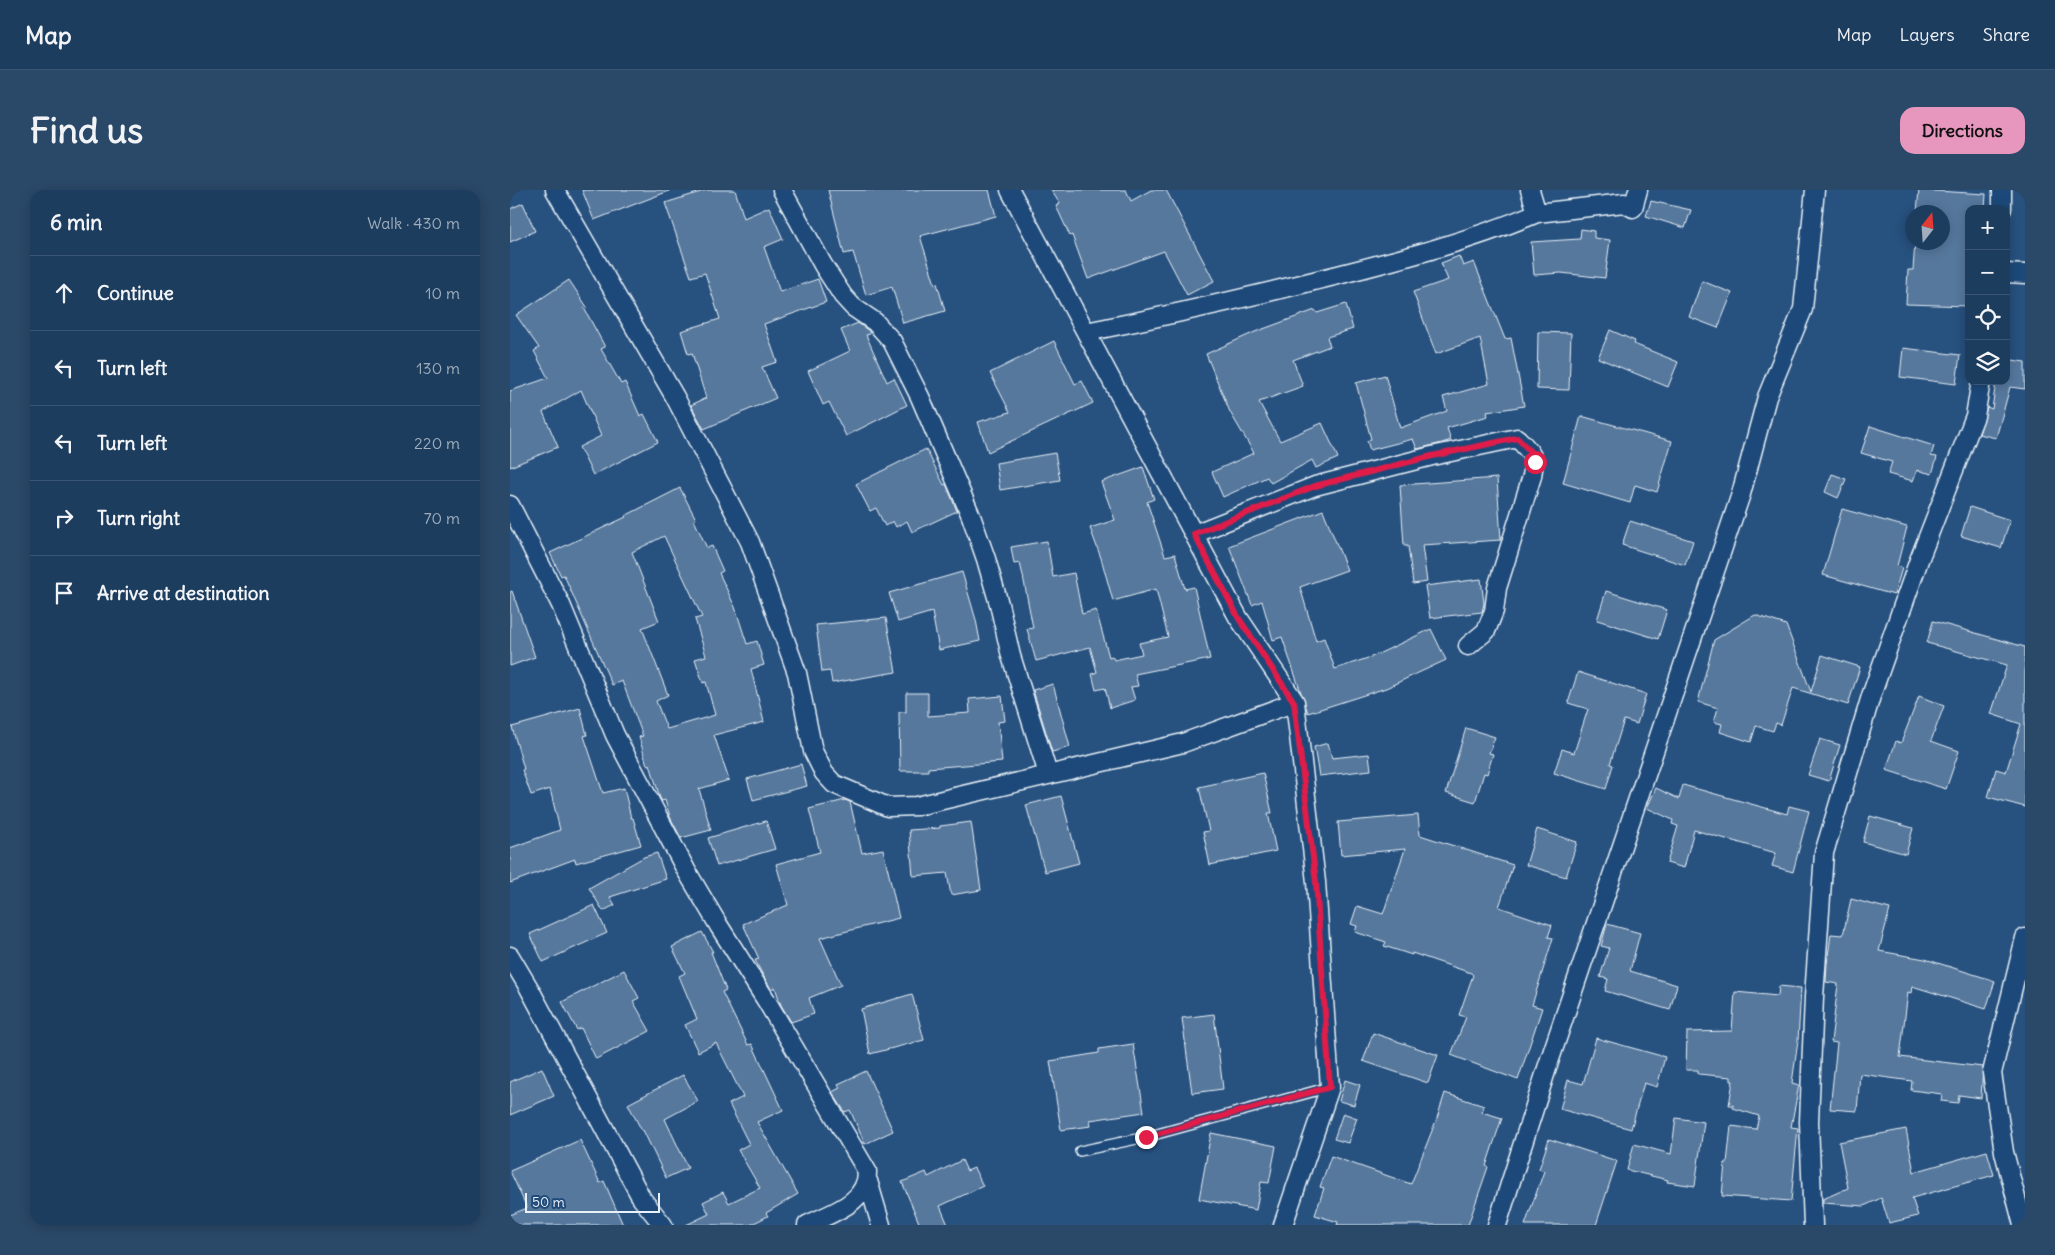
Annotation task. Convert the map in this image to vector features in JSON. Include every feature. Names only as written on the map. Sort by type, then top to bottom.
[{"type":"street","points":[[555,190],[675,396],[750,542],[797,673],[813,751],[824,773],[834,784],[888,807],[917,806],[1182,743],[1294,702]]},
{"type":"street","points":[[782,190],[823,265],[843,296],[854,307],[880,326],[892,341],[920,397],[986,559],[1011,656],[1048,774]]},
{"type":"street","points":[[1010,190],[1238,617],[1294,702],[1316,882],[1330,1087],[1282,1225]]},
{"type":"street","points":[[1530,190],[1537,213]]},
{"type":"street","points":[[1086,332],[1285,288],[1388,262],[1495,231],[1537,213],[1624,202],[1633,208],[1638,190]]},
{"type":"street","points":[[1497,1225],[1548,1065],[1741,494],[1768,397],[1803,309],[1814,190]]},
{"type":"street","points":[[2002,190],[2002,205]]},
{"type":"street","points":[[2010,273],[2025,274]]},
{"type":"street","points":[[1813,1225],[1809,1122],[1814,997],[1824,853],[1871,696],[1919,560],[1975,416],[1980,385]]},
{"type":"street","points":[[1194,534],[1315,486],[1432,456],[1517,438],[1529,450],[1535,462],[1532,476],[1496,588],[1494,611],[1486,631],[1468,646]]},
{"type":"street","points":[[510,505],[562,605],[615,735],[686,870],[848,1136],[867,1171],[868,1181],[881,1225]]},
{"type":"street","points":[[2024,1225],[2004,1152],[1992,1073],[2025,938]]},
{"type":"street","points":[[510,956],[530,988],[642,1199],[663,1225]]},
{"type":"street","points":[[806,1225],[855,1200],[868,1181]]},
{"type":"lane","points":[[1080,1151],[1146,1137],[1330,1087]]},
{"type":"building","points":[[582,190],[669,190],[669,191],[594,220]]},
{"type":"building","points":[[707,190],[735,190],[744,218],[769,207],[783,239],[764,247],[780,292],[818,279],[826,302],[764,324],[777,362],[762,367],[776,398],[704,429],[691,405],[706,398],[692,353],[688,354],[681,331],[720,319],[705,273],[691,277],[665,203]]},
{"type":"building","points":[[828,190],[989,190],[996,216],[920,236],[945,311],[903,323],[892,287],[866,295],[853,252],[844,254]]},
{"type":"building","points":[[1051,190],[1126,190],[1131,201],[1151,190],[1166,190],[1214,281],[1187,295],[1164,251],[1088,279],[1072,235],[1070,236],[1056,206],[1060,204]]},
{"type":"building","points":[[1919,190],[1986,194],[1985,205],[1965,205],[1965,306],[1906,304],[1908,270],[1913,270],[1914,250],[1950,250],[1950,205],[1918,205]]},
{"type":"building","points":[[1651,201],[1691,210],[1685,228],[1646,216]]},
{"type":"building","points":[[523,203],[535,231],[510,242],[510,209]]},
{"type":"building","points":[[1581,229],[1594,231],[1594,238],[1610,240],[1605,278],[1561,273],[1534,275],[1531,242],[1580,239]]},
{"type":"building","points":[[1459,256],[1463,266],[1474,262],[1505,339],[1511,338],[1524,406],[1487,412],[1488,416],[1447,428],[1451,440],[1442,443],[1417,449],[1413,439],[1370,450],[1367,441],[1371,439],[1356,383],[1385,375],[1400,428],[1447,411],[1443,397],[1489,384],[1480,338],[1436,354],[1413,292],[1448,280],[1441,263]]},
{"type":"building","points":[[569,280],[587,307],[584,308],[605,347],[601,349],[621,384],[625,382],[640,416],[644,414],[658,442],[593,475],[579,447],[601,436],[581,390],[543,412],[558,447],[510,467],[510,391],[548,378],[534,351],[539,348],[516,315]]},
{"type":"building","points":[[1702,281],[1732,293],[1718,328],[1689,317]]},
{"type":"building","points":[[1346,304],[1353,329],[1327,337],[1330,346],[1293,360],[1303,386],[1259,402],[1280,441],[1322,423],[1338,458],[1316,468],[1312,460],[1271,483],[1267,477],[1223,497],[1212,472],[1254,453],[1230,412],[1206,354],[1255,332],[1315,310],[1317,313]]},
{"type":"building","points":[[858,323],[869,331],[870,334],[866,335],[887,382],[894,378],[907,405],[846,436],[829,402],[823,405],[808,371],[850,351],[841,330]]},
{"type":"building","points":[[1610,330],[1635,341],[1634,344],[1678,362],[1668,387],[1598,358]]},
{"type":"building","points":[[1538,332],[1571,333],[1569,390],[1537,389]]},
{"type":"building","points":[[1054,341],[1075,384],[1082,381],[1093,403],[988,452],[978,422],[1010,412],[990,373]]},
{"type":"building","points":[[1903,348],[1960,355],[1956,384],[1900,377]]},
{"type":"building","points":[[2010,360],[2025,362],[2025,389],[2010,387],[1996,438],[1979,434],[1987,407],[1992,409],[1995,385],[2010,385]]},
{"type":"building","points":[[1581,416],[1672,441],[1657,492],[1635,485],[1630,503],[1563,483]]},
{"type":"building","points":[[1870,426],[1934,446],[1931,456],[1937,457],[1932,474],[1917,470],[1913,481],[1888,474],[1892,462],[1861,453]]},
{"type":"building","points":[[926,449],[944,485],[946,484],[957,511],[912,532],[907,521],[896,527],[893,521],[885,526],[876,508],[870,511],[856,484]]},
{"type":"building","points":[[1055,453],[1060,480],[1000,490],[996,463]]},
{"type":"building","points":[[1143,467],[1154,499],[1147,502],[1165,556],[1175,554],[1185,589],[1194,587],[1210,659],[1135,674],[1138,686],[1131,687],[1135,700],[1110,708],[1105,688],[1096,690],[1092,674],[1097,672],[1090,647],[1036,661],[1027,629],[1033,628],[1023,576],[1020,563],[1014,564],[1011,547],[1047,541],[1053,577],[1074,573],[1082,614],[1096,610],[1109,657],[1112,656],[1114,660],[1142,654],[1139,643],[1168,637],[1156,589],[1113,601],[1090,528],[1115,520],[1101,482]]},
{"type":"building","points":[[1832,474],[1846,479],[1838,498],[1825,492]]},
{"type":"building","points":[[1497,478],[1501,540],[1422,545],[1427,582],[1413,584],[1408,546],[1404,546],[1400,485]]},
{"type":"building","points":[[680,488],[696,519],[694,520],[707,548],[712,546],[723,571],[719,573],[735,607],[747,644],[757,641],[764,665],[751,669],[764,722],[714,735],[729,780],[699,789],[711,830],[681,838],[670,817],[665,800],[662,801],[660,798],[650,764],[647,765],[639,737],[643,736],[622,681],[612,685],[564,575],[561,576],[550,553]],"holes":[[[664,536],[702,617],[695,619],[706,656],[695,659],[703,683],[706,682],[715,715],[667,729],[656,701],[668,695],[642,628],[659,621],[632,552]]]},
{"type":"building","points":[[1970,507],[2010,520],[2001,548],[1961,536]]},
{"type":"building","points":[[1842,509],[1907,527],[1897,566],[1902,568],[1894,595],[1823,575]]},
{"type":"building","points":[[1323,510],[1347,570],[1300,587],[1316,641],[1324,638],[1335,669],[1374,656],[1431,629],[1446,660],[1386,688],[1308,713],[1282,637],[1273,640],[1262,601],[1252,605],[1229,546]]},
{"type":"building","points":[[1630,521],[1693,541],[1685,565],[1622,545]]},
{"type":"building","points":[[962,572],[980,641],[939,650],[932,612],[898,622],[889,593]]},
{"type":"building","points":[[1481,579],[1484,603],[1482,612],[1430,618],[1425,586]]},
{"type":"building","points":[[512,591],[535,657],[510,666],[510,592]]},
{"type":"building","points":[[1606,591],[1667,610],[1658,639],[1597,620]]},
{"type":"building","points":[[1755,615],[1786,625],[1811,692],[1822,655],[1860,667],[1848,705],[1793,688],[1781,725],[1776,723],[1773,731],[1756,726],[1751,742],[1720,732],[1722,724],[1714,722],[1718,708],[1698,702],[1714,640]]},
{"type":"building","points":[[886,618],[896,672],[832,683],[830,671],[822,672],[816,625]]},
{"type":"building","points":[[1933,621],[2025,647],[2025,807],[1988,797],[1996,769],[2006,772],[2021,724],[1991,714],[2007,665],[1927,643]]},
{"type":"building","points":[[1578,672],[1646,694],[1637,724],[1624,720],[1610,764],[1613,765],[1606,789],[1554,773],[1562,749],[1574,753],[1588,709],[1568,703]]},
{"type":"building","points":[[1053,684],[1070,747],[1052,752],[1033,690]]},
{"type":"building","points":[[906,693],[928,693],[928,716],[970,713],[969,699],[1002,696],[1005,721],[998,722],[1002,762],[928,768],[928,771],[900,771],[899,712],[906,712]]},
{"type":"building","points":[[1919,696],[1944,706],[1931,741],[1959,751],[1946,789],[1886,770],[1896,741],[1901,743]]},
{"type":"building","points":[[580,708],[587,735],[584,736],[603,793],[624,788],[631,818],[633,818],[641,845],[576,863],[575,859],[510,883],[510,848],[560,830],[550,789],[531,795],[522,770],[524,769],[512,727]]},
{"type":"building","points":[[1466,728],[1495,737],[1489,753],[1493,754],[1487,774],[1484,773],[1475,802],[1446,793]]},
{"type":"building","points":[[1820,739],[1840,745],[1829,781],[1808,775]]},
{"type":"building","points":[[1328,743],[1332,758],[1369,754],[1371,770],[1319,776],[1314,747]]},
{"type":"building","points":[[801,764],[807,786],[753,800],[747,779]]},
{"type":"building","points":[[1263,773],[1272,813],[1268,813],[1276,851],[1210,865],[1203,832],[1209,831],[1199,787]]},
{"type":"building","points":[[1683,785],[1787,814],[1789,806],[1809,811],[1793,872],[1772,866],[1776,853],[1694,830],[1684,868],[1667,863],[1678,826],[1672,824],[1673,820],[1647,808],[1656,788],[1679,799]]},
{"type":"building","points":[[1061,796],[1079,863],[1045,872],[1026,805]]},
{"type":"building","points":[[845,800],[850,802],[862,853],[883,849],[899,918],[820,938],[841,985],[809,998],[814,1014],[791,1022],[781,1005],[775,987],[771,989],[755,960],[759,959],[743,924],[788,905],[776,864],[820,852],[809,809]]},
{"type":"building","points":[[1418,815],[1420,835],[1513,865],[1499,907],[1552,925],[1548,937],[1553,938],[1532,1005],[1542,1008],[1518,1080],[1451,1055],[1466,1017],[1459,1015],[1473,975],[1471,973],[1412,953],[1412,955],[1384,946],[1386,942],[1355,932],[1357,926],[1351,924],[1357,906],[1383,914],[1405,849],[1341,855],[1338,822]]},
{"type":"building","points":[[1870,816],[1913,828],[1906,854],[1863,842]]},
{"type":"building","points":[[766,821],[775,849],[717,866],[708,838]]},
{"type":"building","points":[[971,822],[981,890],[951,895],[947,873],[913,876],[909,830],[940,828],[940,826]]},
{"type":"building","points":[[1537,829],[1577,842],[1566,877],[1526,865]]},
{"type":"building","points":[[657,853],[666,879],[610,897],[615,905],[603,911],[589,888],[644,857]]},
{"type":"building","points":[[1851,899],[1890,909],[1879,951],[1925,959],[1995,981],[1986,1009],[1912,986],[1911,993],[1908,992],[1900,1057],[1983,1067],[1981,1098],[1959,1095],[1958,1103],[1941,1101],[1942,1094],[1911,1090],[1912,1081],[1860,1074],[1857,1111],[1830,1109],[1837,1043],[1831,1042],[1838,984],[1826,982],[1827,964],[1831,934],[1843,935]]},
{"type":"building","points":[[594,905],[607,933],[543,962],[530,934]]},
{"type":"building","points":[[1607,924],[1640,933],[1630,971],[1677,985],[1670,1010],[1605,991],[1608,979],[1600,977],[1609,948],[1601,946]]},
{"type":"building","points":[[702,932],[713,952],[711,952],[726,990],[722,992],[748,1045],[752,1044],[783,1110],[757,1122],[798,1194],[766,1213],[768,1216],[750,1225],[686,1225],[709,1214],[703,1202],[723,1192],[729,1203],[760,1188],[738,1150],[749,1144],[729,1104],[743,1097],[716,1043],[698,1052],[685,1025],[697,1019],[679,976],[685,973],[672,947]]},
{"type":"building","points":[[624,970],[639,998],[633,1001],[650,1031],[596,1059],[581,1028],[577,1030],[562,1002]]},
{"type":"building","points":[[1779,986],[1801,988],[1798,1041],[1792,1083],[1799,1085],[1791,1127],[1798,1128],[1791,1201],[1722,1196],[1731,1126],[1756,1129],[1759,1116],[1729,1105],[1733,1081],[1731,1081],[1731,1077],[1698,1074],[1698,1070],[1686,1070],[1687,1032],[1732,1031],[1735,992],[1778,996]]},
{"type":"building","points":[[912,994],[924,1040],[870,1054],[861,1009]]},
{"type":"building","points":[[1214,1014],[1223,1089],[1192,1093],[1182,1018]]},
{"type":"building","points":[[1373,1033],[1438,1055],[1428,1083],[1363,1061]]},
{"type":"building","points":[[1596,1038],[1665,1057],[1657,1087],[1644,1083],[1631,1129],[1560,1109],[1568,1080],[1583,1084]]},
{"type":"building","points":[[1133,1044],[1144,1112],[1090,1120],[1091,1126],[1061,1130],[1050,1061],[1099,1053],[1099,1049]]},
{"type":"building","points":[[542,1068],[554,1096],[510,1115],[510,1082]]},
{"type":"building","points":[[866,1071],[893,1131],[865,1144],[850,1110],[845,1112],[832,1092],[840,1088],[838,1084]]},
{"type":"building","points":[[683,1075],[698,1101],[665,1119],[688,1168],[666,1178],[628,1104]]},
{"type":"building","points":[[1345,1080],[1360,1085],[1354,1105],[1339,1101]]},
{"type":"building","points":[[1445,1093],[1484,1106],[1482,1112],[1502,1118],[1468,1225],[1337,1225],[1338,1222],[1315,1215],[1324,1188],[1320,1187],[1331,1156],[1411,1184]]},
{"type":"building","points":[[1343,1113],[1357,1118],[1348,1143],[1334,1139]]},
{"type":"building","points":[[1676,1118],[1704,1122],[1695,1186],[1667,1182],[1668,1180],[1627,1170],[1634,1144],[1671,1154]]},
{"type":"building","points":[[1906,1129],[1914,1172],[1987,1151],[1994,1175],[1912,1198],[1918,1216],[1889,1223],[1881,1198],[1864,1206],[1823,1203],[1823,1199],[1848,1188],[1839,1142]]},
{"type":"building","points":[[1211,1133],[1276,1146],[1269,1183],[1261,1182],[1256,1210],[1199,1199]]},
{"type":"building","points":[[1549,1139],[1617,1161],[1596,1225],[1525,1225],[1544,1171],[1539,1169]]},
{"type":"building","points":[[580,1140],[600,1183],[604,1181],[623,1225],[510,1225],[510,1215],[527,1208],[510,1171]]},
{"type":"building","points":[[962,1160],[967,1171],[974,1168],[983,1186],[940,1206],[948,1225],[920,1225],[902,1182],[926,1172],[928,1177]]},
{"type":"route","points":[[1146,1137],[1330,1087],[1316,882],[1294,702],[1238,617],[1194,534],[1315,486],[1432,456],[1517,438],[1529,450],[1535,462]]}]
